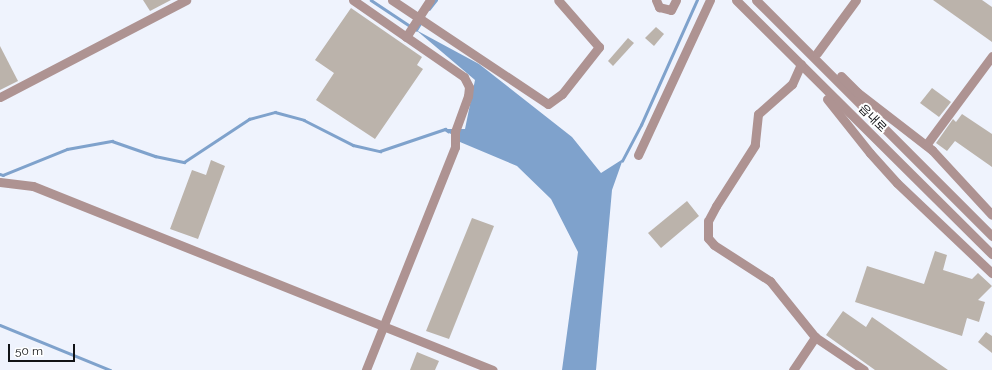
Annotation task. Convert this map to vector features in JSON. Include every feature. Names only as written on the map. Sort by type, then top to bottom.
[{"type":"street","points":[[0,97],[186,0]]},
{"type":"street","points":[[353,0],[464,77],[469,87],[468,96],[455,132],[455,147],[366,370]]},
{"type":"street","points":[[392,0],[548,104],[562,94],[599,47],[558,0]]},
{"type":"street","points":[[406,37],[430,0]]},
{"type":"street","points":[[656,0],[659,7],[671,10],[676,0]]},
{"type":"street","points":[[638,155],[710,0]]},
{"type":"street","name":"읍내로","points":[[736,0],[992,254]]},
{"type":"street","name":"읍내로","points":[[756,0],[992,236]]},
{"type":"street","points":[[760,0],[778,21],[810,46],[857,92],[926,145],[992,215]]},
{"type":"street","points":[[817,53],[856,0]]},
{"type":"street","points":[[926,145],[992,56]]},
{"type":"street","points":[[801,64],[804,77],[847,123],[870,153],[897,182],[992,273]]},
{"type":"street","points":[[801,64],[792,84],[758,114],[755,145],[716,206],[708,222],[708,238],[714,245],[770,281],[816,337],[864,370]]},
{"type":"street","points":[[0,182],[33,186],[492,370]]},
{"type":"street","points":[[793,370],[816,337]]},
{"type":"water","points":[[416,30],[479,64],[572,137],[601,173],[623,159],[612,190],[596,370],[562,370],[578,252],[551,199],[517,166],[460,142],[445,129],[465,129],[475,80]]},
{"type":"building","points":[[143,0],[171,0],[150,11]]},
{"type":"building","points":[[933,0],[982,0],[992,7],[992,42]]},
{"type":"building","points":[[351,8],[422,57],[417,65],[423,69],[375,139],[316,100],[334,73],[315,60]]},
{"type":"building","points":[[656,27],[664,34],[654,46],[645,38]]},
{"type":"building","points":[[628,38],[634,43],[613,66],[608,61]]},
{"type":"building","points":[[0,46],[18,81],[0,90]]},
{"type":"building","points":[[932,88],[951,102],[939,117],[920,103]]},
{"type":"building","points":[[962,114],[992,134],[992,167],[955,141],[947,151],[936,143],[953,119],[956,122]]},
{"type":"building","points":[[211,160],[225,166],[198,239],[170,229],[192,170],[206,175]]},
{"type":"building","points":[[687,201],[699,216],[661,248],[648,233]]},
{"type":"building","points":[[472,218],[494,226],[449,339],[426,331]]},
{"type":"building","points":[[935,251],[947,255],[943,270],[972,279],[978,273],[992,286],[978,300],[985,302],[979,322],[967,318],[962,336],[855,302],[867,266],[924,284]]},
{"type":"building","points":[[843,311],[866,327],[872,317],[948,370],[875,370],[826,335]]},
{"type":"building","points":[[986,332],[992,336],[992,353],[978,342]]},
{"type":"building","points":[[417,352],[439,361],[435,370],[410,370]]},
{"type":"waterway","points":[[371,0],[410,26]]},
{"type":"waterway","points":[[429,9],[436,0]]},
{"type":"waterway","points":[[622,161],[641,125],[697,0]]},
{"type":"waterway","points":[[416,30],[421,22]]},
{"type":"waterway","points":[[0,174],[3,175],[67,149],[112,141],[155,156],[184,162],[249,119],[275,112],[304,120],[353,145],[380,151],[445,129],[448,131]]},
{"type":"waterway","points":[[0,325],[110,370]]}]
